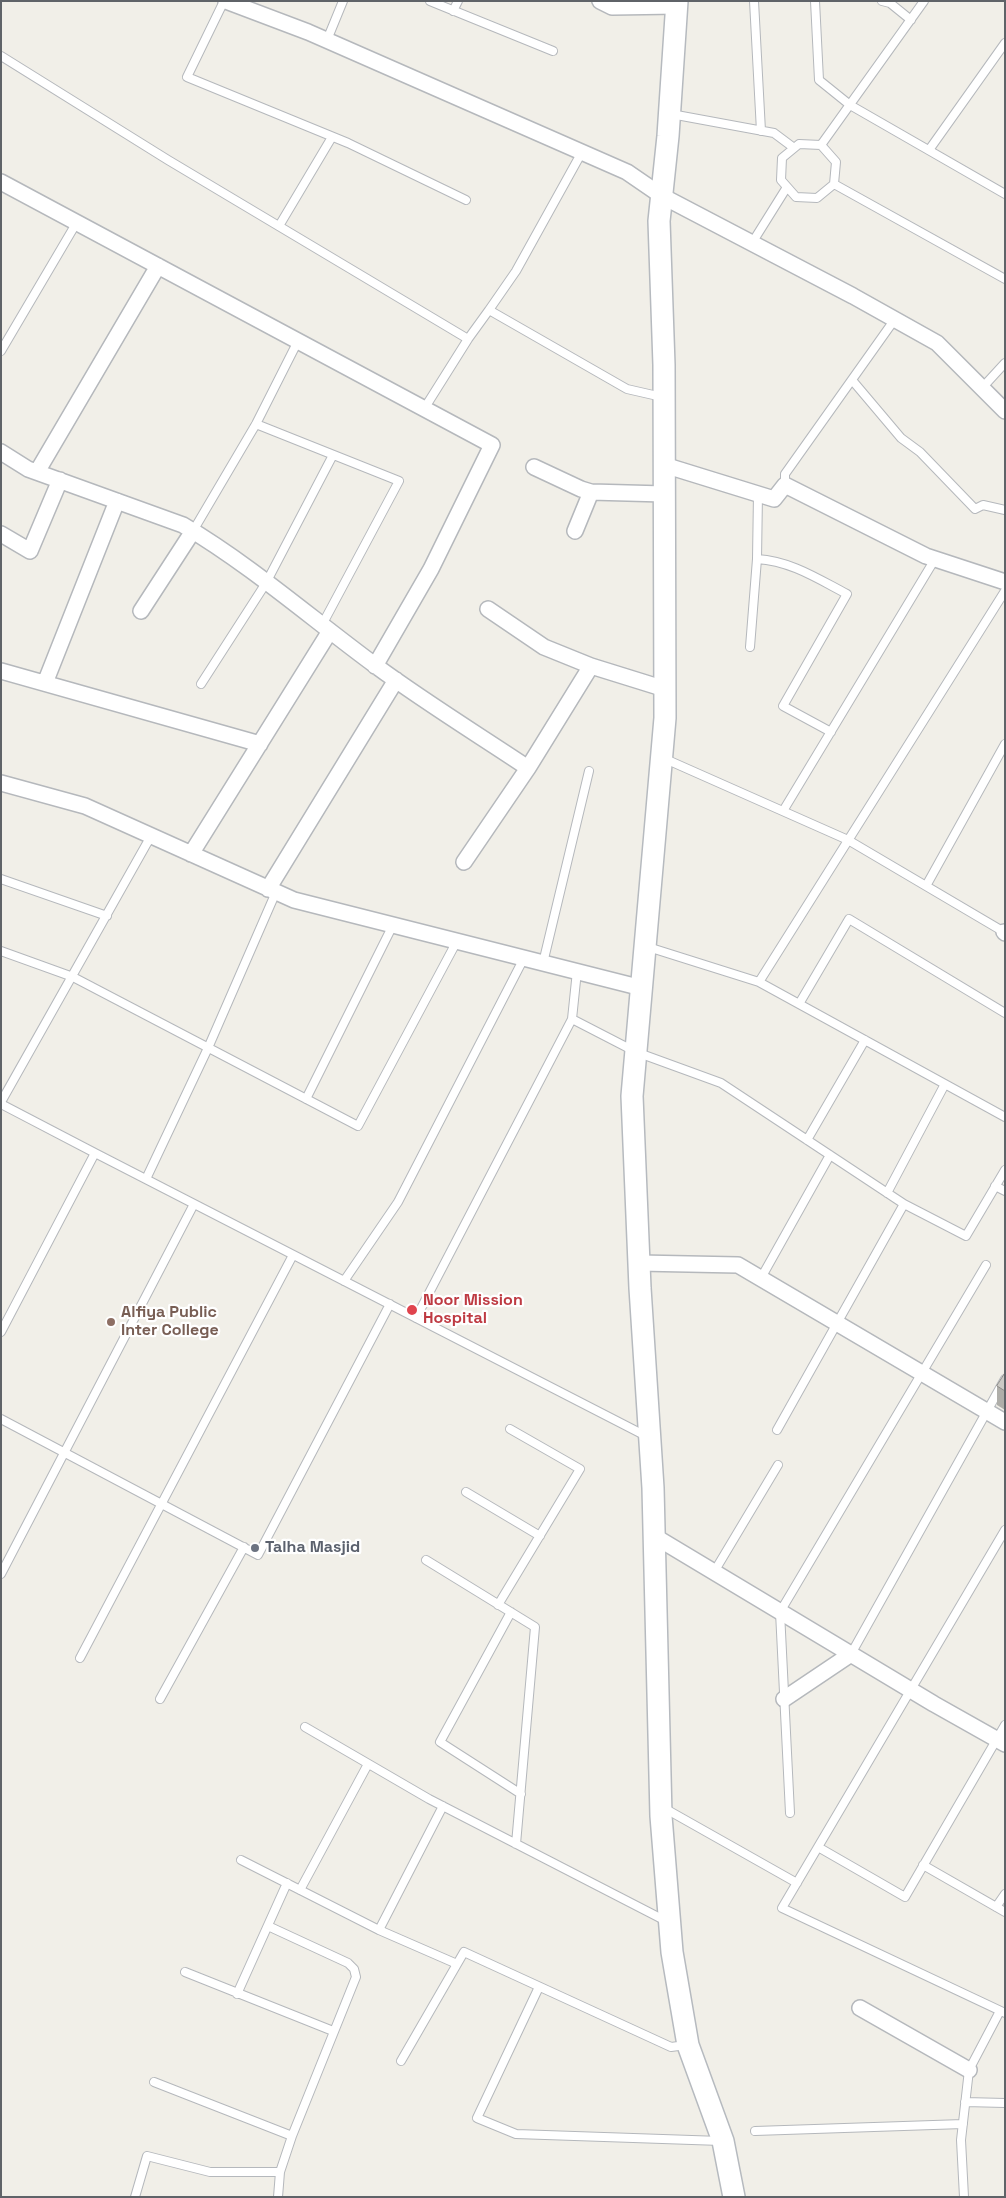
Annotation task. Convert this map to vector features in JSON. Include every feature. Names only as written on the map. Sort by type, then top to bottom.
[{"type":"street","points":[[225,1],[261,7],[327,40],[627,172],[662,196],[937,343],[1005,411]]},
{"type":"street","points":[[600,1],[612,7],[677,4],[670,114],[659,220],[664,398],[665,689],[662,757],[632,1096],[654,1536],[661,1806],[672,1952],[688,2045],[723,2141],[734,2197]]},
{"type":"street","points":[[1,182],[492,445],[431,569],[375,666]]},
{"type":"street","points":[[36,472],[158,266]]},
{"type":"street","points":[[1,452],[36,472],[183,525],[266,583],[375,666],[528,768]]},
{"type":"street","points":[[664,465],[774,499],[785,485],[935,559],[1005,582]]},
{"type":"street","points":[[534,467],[591,492],[664,494]]},
{"type":"street","points":[[1,534],[30,551],[60,480]]},
{"type":"street","points":[[575,531],[591,492]]},
{"type":"street","points":[[45,683],[117,501]]},
{"type":"street","points":[[141,611],[193,531]]},
{"type":"street","points":[[488,609],[544,647],[591,666],[665,689]]},
{"type":"street","points":[[192,854],[260,744],[326,628]]},
{"type":"street","points":[[464,862],[528,768],[591,666]]},
{"type":"street","points":[[1,671],[260,744]]},
{"type":"street","points":[[272,891],[396,680]]},
{"type":"street","points":[[1,783],[85,806],[294,900],[642,988]]},
{"type":"street","points":[[639,1264],[738,1264],[1005,1422]]},
{"type":"street","points":[[654,1536],[1000,1741]]},
{"type":"street","points":[[784,1699],[851,1654]]},
{"type":"street","points":[[860,2008],[969,2070]]},
{"type":"lane","points":[[225,1],[187,77],[332,137],[466,200]]},
{"type":"lane","points":[[327,40],[343,1]]},
{"type":"lane","points":[[430,1],[554,51]]},
{"type":"lane","points":[[454,11],[458,1]]},
{"type":"lane","points":[[754,1],[761,131]]},
{"type":"lane","points":[[815,1],[819,80],[850,105],[1005,194]]},
{"type":"lane","points":[[882,1],[890,3],[911,20]]},
{"type":"lane","points":[[821,145],[924,1]]},
{"type":"lane","points":[[929,150],[1005,43]]},
{"type":"lane","points":[[1,56],[468,339]]},
{"type":"lane","points":[[670,114],[774,133],[794,148]]},
{"type":"lane","points":[[279,226],[332,137]]},
{"type":"lane","points":[[799,144],[821,145],[836,162],[834,184],[818,198],[796,197],[781,180],[782,158],[794,148],[799,144]]},
{"type":"lane","points":[[424,409],[468,339],[516,270],[582,152]]},
{"type":"lane","points":[[834,184],[1005,279]]},
{"type":"lane","points":[[752,243],[787,187]]},
{"type":"lane","points":[[1,350],[77,222]]},
{"type":"lane","points":[[488,310],[627,389],[664,398]]},
{"type":"lane","points":[[785,485],[785,474],[895,320]]},
{"type":"lane","points":[[193,531],[256,424],[298,341]]},
{"type":"lane","points":[[982,388],[1005,363]]},
{"type":"lane","points":[[852,380],[901,438],[920,452],[975,509],[983,505],[1005,510]]},
{"type":"lane","points":[[256,424],[399,481],[326,628]]},
{"type":"lane","points":[[201,684],[266,583],[333,455]]},
{"type":"lane","points":[[750,647],[757,559],[758,494]]},
{"type":"lane","points":[[757,559],[773,560],[798,568],[847,594],[783,706],[831,732]]},
{"type":"lane","points":[[783,811],[935,559]]},
{"type":"lane","points":[[759,982],[1005,591]]},
{"type":"lane","points":[[926,886],[1005,744]]},
{"type":"lane","points":[[662,757],[848,840],[1004,932]]},
{"type":"lane","points":[[543,963],[589,771]]},
{"type":"lane","points":[[151,836],[1,1103],[649,1437]]},
{"type":"lane","points":[[1,879],[107,916]]},
{"type":"lane","points":[[146,1179],[208,1048],[272,891]]},
{"type":"lane","points":[[799,1004],[849,919],[1005,1013]]},
{"type":"lane","points":[[306,1099],[393,925]]},
{"type":"lane","points":[[1,951],[73,977],[358,1126],[457,941]]},
{"type":"lane","points":[[646,946],[759,982],[1005,1117]]},
{"type":"lane","points":[[344,1281],[398,1202],[524,958]]},
{"type":"lane","points":[[416,1318],[572,1019],[576,971]]},
{"type":"lane","points":[[572,1019],[636,1052],[721,1082],[904,1204],[966,1236],[1005,1170]]},
{"type":"lane","points":[[807,1140],[864,1040]]},
{"type":"lane","points":[[887,1193],[945,1084]]},
{"type":"lane","points":[[1,1332],[95,1153]]},
{"type":"lane","points":[[761,1278],[830,1155]]},
{"type":"lane","points":[[995,1186],[1005,1191]]},
{"type":"lane","points":[[1,1574],[194,1204]]},
{"type":"lane","points":[[777,1430],[904,1204]]},
{"type":"lane","points":[[80,1658],[293,1255]]},
{"type":"lane","points":[[790,1813],[780,1612],[986,1264]]},
{"type":"lane","points":[[1,1419],[258,1555],[390,1304]]},
{"type":"lane","points":[[851,1654],[1005,1378]]},
{"type":"lane","points":[[498,1605],[580,1469],[510,1429]]},
{"type":"lane","points":[[714,1572],[778,1465]]},
{"type":"lane","points":[[466,1492],[540,1536]]},
{"type":"lane","points":[[964,2197],[961,2140],[969,2070],[1003,2012],[782,1908],[1005,1530]]},
{"type":"lane","points":[[160,1698],[244,1547]]},
{"type":"lane","points":[[426,1560],[535,1628],[516,1844]]},
{"type":"lane","points":[[511,1612],[440,1742],[521,1794]]},
{"type":"lane","points":[[818,1847],[905,1897],[1000,1741],[1005,1725]]},
{"type":"lane","points":[[305,1727],[443,1806],[670,1923]]},
{"type":"lane","points":[[300,1890],[368,1764]]},
{"type":"lane","points":[[379,1930],[443,1806]]},
{"type":"lane","points":[[661,1806],[797,1883]]},
{"type":"lane","points":[[241,1860],[379,1930],[457,1964]]},
{"type":"lane","points":[[923,1865],[1005,1912]]},
{"type":"lane","points":[[237,1994],[287,1883]]},
{"type":"lane","points":[[996,1907],[1005,1894]]},
{"type":"lane","points":[[268,1926],[348,1962],[354,1969],[356,1977],[292,2136],[280,2172],[278,2197]]},
{"type":"lane","points":[[401,2061],[464,1952],[671,2047],[688,2045]]},
{"type":"lane","points":[[185,1972],[333,2031]]},
{"type":"lane","points":[[539,1987],[477,2118],[516,2134],[723,2141]]},
{"type":"lane","points":[[154,2082],[292,2136]]},
{"type":"lane","points":[[965,2102],[1005,2104]]},
{"type":"lane","points":[[755,2131],[963,2124]]},
{"type":"lane","points":[[134,2197],[147,2156],[210,2172],[280,2172]]},
{"type":"building","points":[[1005,1373],[1005,1391],[997,1386]]},
{"type":"place","name":"Noor Mission Hospital","points":[[412,1310]]},
{"type":"place","name":"Alfiya Public Inter College","points":[[111,1322]]},
{"type":"place","name":"Talha Masjid","points":[[255,1548]]}]
